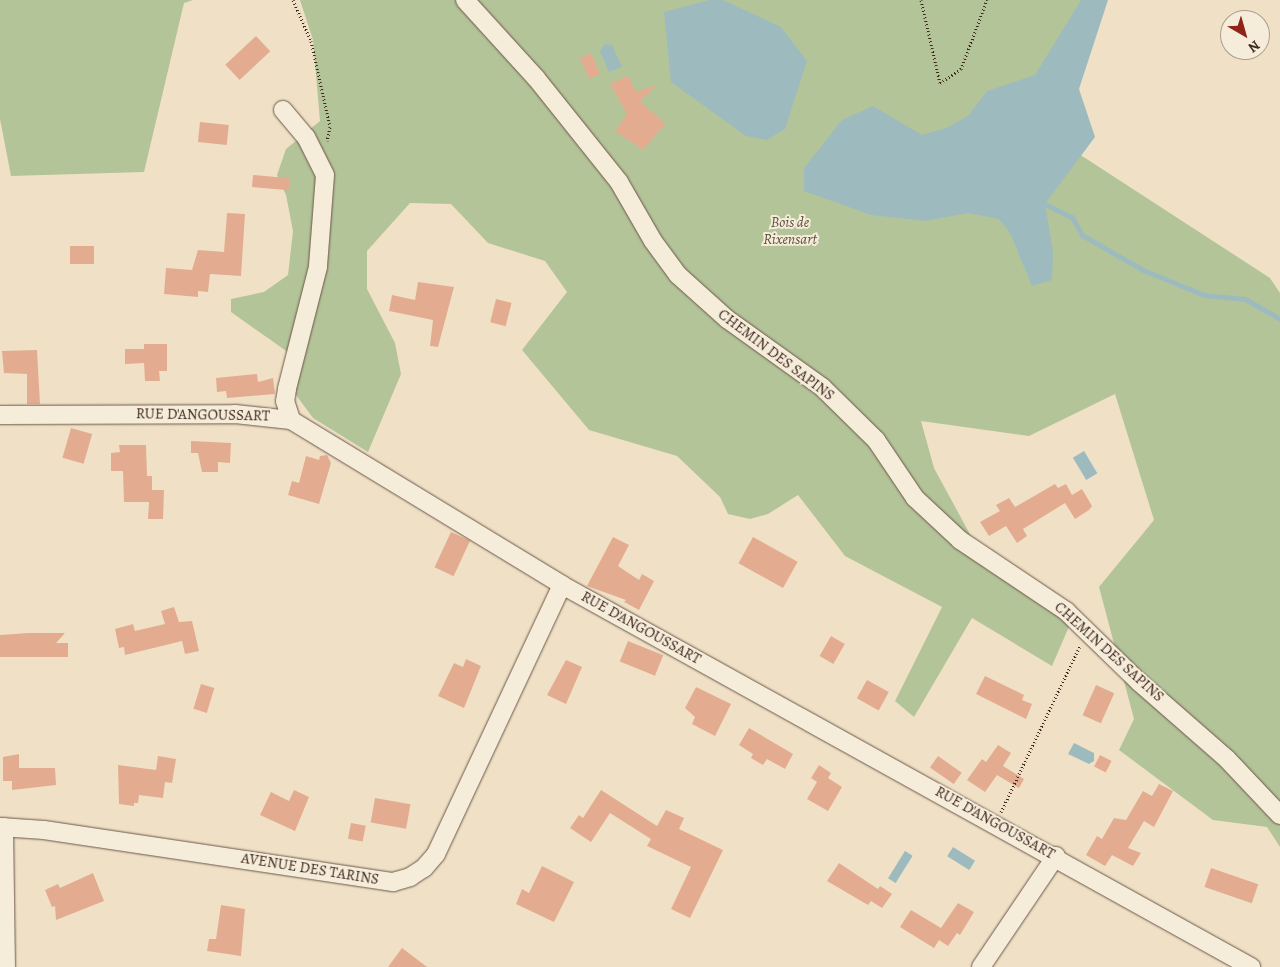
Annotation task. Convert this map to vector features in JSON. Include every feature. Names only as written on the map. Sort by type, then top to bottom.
[{"type":"street","name":"CHEMIN DES SAPINS","points":[[465,0],[536,78],[619,182],[653,241],[678,275],[727,319],[822,387],[876,440],[915,498],[960,540],[1049,598],[1087,630],[1139,682],[1227,759],[1280,815]]},
{"type":"street","points":[[283,110],[306,137],[322,163],[326,192],[318,266],[285,401],[291,420]]},
{"type":"street","name":"RUE D'ANGOUSSART","points":[[0,415],[235,414],[291,420],[562,585],[1056,856],[1251,967]]},
{"type":"street","name":"AVENUE DES TARINS","points":[[2,827],[44,830],[392,882],[410,877],[424,868],[436,854],[562,585]]},
{"type":"street","points":[[2,827],[6,967]]},
{"type":"street","points":[[981,967],[1056,856]]},
{"type":"path","points":[[293,0],[311,41],[330,127],[322,163]]},
{"type":"path","points":[[921,0],[940,83],[961,69],[987,0]]},
{"type":"path","points":[[996,824],[1087,630]]},
{"type":"green space","points":[[0,0],[193,0],[184,3],[144,172],[11,176],[0,119]]},
{"type":"green space","name":"Bois de Rixensart","points":[[300,0],[1100,0],[1042,130],[1270,278],[1280,293],[1280,847],[1267,827],[1213,820],[1119,750],[1134,719],[1099,587],[1154,520],[1115,394],[1029,436],[921,421],[934,468],[972,538],[1074,615],[1052,666],[972,618],[914,717],[895,701],[942,607],[845,556],[798,495],[768,514],[750,519],[728,514],[720,497],[677,456],[589,430],[522,350],[567,292],[545,261],[488,243],[451,204],[410,203],[367,251],[367,289],[395,343],[401,374],[368,452],[313,418],[290,387],[289,353],[231,312],[231,299],[264,292],[288,275],[293,231],[286,195],[277,175],[286,149],[320,121],[313,40]]},
{"type":"water","points":[[710,0],[723,0],[781,27],[807,61],[785,129],[767,140],[746,136],[671,82],[664,12]]},
{"type":"water","points":[[1081,0],[1108,0],[1079,89],[1095,137],[1045,204],[1053,251],[1052,280],[1032,286],[1010,233],[999,219],[968,213],[925,221],[871,215],[804,191],[804,168],[842,120],[873,106],[922,135],[946,128],[968,116],[987,91],[1035,75]]},
{"type":"water","points":[[605,44],[612,45],[622,67],[609,72],[600,51]]},
{"type":"water","points":[[1084,451],[1097,473],[1086,480],[1073,458]]},
{"type":"water","points":[[1074,743],[1094,753],[1094,761],[1089,764],[1068,754]]},
{"type":"water","points":[[953,847],[975,861],[969,870],[947,856]]},
{"type":"water","points":[[905,851],[913,856],[896,883],[888,878]]},
{"type":"building","points":[[256,36],[270,51],[240,80],[225,65]]},
{"type":"building","points":[[591,53],[600,74],[589,79],[580,58]]},
{"type":"building","points":[[628,76],[636,92],[657,85],[640,101],[665,124],[643,150],[615,131],[627,114],[610,84]]},
{"type":"building","points":[[200,122],[229,125],[227,145],[198,142]]},
{"type":"building","points":[[253,175],[290,178],[289,190],[252,187]]},
{"type":"building","points":[[227,213],[245,214],[241,276],[210,274],[208,292],[198,291],[198,297],[164,294],[166,268],[192,270],[198,250],[224,252]]},
{"type":"building","points":[[70,246],[94,246],[94,264],[70,264]]},
{"type":"building","points":[[418,282],[454,287],[438,347],[430,346],[433,320],[389,311],[392,295],[415,300]]},
{"type":"building","points":[[496,299],[512,303],[506,326],[490,322]]},
{"type":"building","points":[[144,344],[167,344],[167,371],[159,371],[160,381],[145,381],[144,363],[125,364],[125,349],[144,349]]},
{"type":"building","points":[[37,350],[40,404],[27,404],[27,374],[4,373],[2,351]]},
{"type":"building","points":[[257,374],[258,382],[273,378],[275,394],[227,398],[226,391],[217,392],[216,378]]},
{"type":"building","points":[[71,428],[92,434],[84,464],[62,458]]},
{"type":"building","points":[[191,441],[231,443],[230,463],[218,462],[218,472],[202,472],[198,453],[191,453]]},
{"type":"building","points":[[119,445],[146,445],[147,476],[152,476],[152,490],[164,490],[163,519],[148,519],[149,502],[124,502],[123,471],[111,471],[111,453],[120,452]]},
{"type":"building","points":[[327,455],[331,463],[319,504],[288,495],[292,481],[299,483],[306,456],[319,460],[320,456]]},
{"type":"building","points":[[1055,484],[1058,488],[1066,484],[1072,495],[1082,489],[1092,506],[1075,519],[1065,503],[1023,529],[1027,536],[1017,543],[1006,526],[989,536],[980,522],[1000,511],[996,505],[1009,498],[1015,507]]},
{"type":"building","points":[[451,532],[470,541],[454,576],[435,567]]},
{"type":"building","points":[[613,537],[629,545],[618,566],[639,580],[642,574],[654,581],[639,610],[624,602],[626,600],[587,586]]},
{"type":"building","points":[[753,537],[798,562],[783,588],[738,563]]},
{"type":"building","points":[[174,607],[179,622],[192,621],[199,651],[185,654],[182,641],[125,655],[124,647],[119,648],[115,629],[133,624],[135,631],[165,624],[161,611]]},
{"type":"building","points":[[65,633],[56,643],[68,643],[68,657],[0,657],[0,635]]},
{"type":"building","points":[[831,636],[845,644],[833,664],[820,656]]},
{"type":"building","points":[[628,641],[663,655],[655,676],[620,661]]},
{"type":"building","points":[[466,659],[481,666],[464,708],[438,696],[454,663],[463,667]]},
{"type":"building","points":[[566,660],[582,667],[566,704],[547,695]]},
{"type":"building","points":[[985,676],[1024,695],[1022,700],[1032,704],[1026,719],[976,694]]},
{"type":"building","points":[[867,680],[889,692],[879,710],[857,698]]},
{"type":"building","points":[[201,684],[214,688],[207,713],[193,709]]},
{"type":"building","points":[[1096,685],[1114,693],[1101,723],[1083,715]]},
{"type":"building","points":[[696,687],[731,704],[715,736],[692,724],[695,717],[685,708]]},
{"type":"building","points":[[749,728],[793,754],[785,769],[767,759],[763,765],[751,758],[753,754],[739,745]]},
{"type":"building","points":[[998,745],[1011,753],[1003,766],[1024,779],[1019,788],[997,775],[985,792],[967,780],[982,759],[986,762]]},
{"type":"building","points":[[19,754],[19,768],[55,768],[56,785],[12,790],[12,781],[3,781],[3,757]]},
{"type":"building","points":[[1100,755],[1112,761],[1106,772],[1094,767]]},
{"type":"building","points":[[158,756],[176,759],[172,783],[165,782],[163,798],[139,795],[138,803],[134,803],[134,806],[119,804],[118,765],[156,770]]},
{"type":"building","points":[[938,756],[962,773],[954,784],[930,767]]},
{"type":"building","points":[[819,765],[831,773],[828,778],[842,787],[828,811],[807,799],[817,782],[811,778]]},
{"type":"building","points":[[1159,784],[1173,791],[1154,827],[1144,821],[1128,848],[1141,853],[1133,866],[1112,855],[1105,866],[1086,855],[1097,836],[1102,839],[1114,818],[1126,820],[1143,791],[1152,796]]},
{"type":"building","points":[[294,790],[309,797],[295,831],[260,815],[271,792],[289,801]]},
{"type":"building","points":[[601,790],[657,826],[666,810],[684,818],[679,829],[723,850],[690,918],[671,909],[691,867],[647,846],[651,839],[610,813],[591,842],[570,828],[579,815],[583,818]]},
{"type":"building","points":[[375,798],[410,804],[406,829],[371,823]]},
{"type":"building","points":[[351,823],[366,826],[363,842],[348,839]]},
{"type":"building","points":[[839,863],[878,889],[880,886],[892,894],[882,908],[871,901],[868,905],[827,881]]},
{"type":"building","points":[[542,866],[574,882],[554,922],[516,904],[522,889],[529,893]]},
{"type":"building","points":[[1211,868],[1258,884],[1252,903],[1204,887]]},
{"type":"building","points":[[93,873],[104,901],[56,920],[55,906],[52,907],[45,890],[58,884],[60,888]]},
{"type":"building","points":[[958,903],[974,912],[960,935],[957,933],[948,946],[939,940],[934,948],[900,927],[911,910],[941,928]]},
{"type":"building","points":[[221,905],[245,909],[241,956],[207,951],[209,939],[216,939]]},
{"type":"building","points":[[402,948],[427,967],[388,967]]},
{"type":"waterway","points":[[1045,204],[1072,217],[1082,235],[1143,270],[1204,295],[1245,299],[1280,319]]}]
